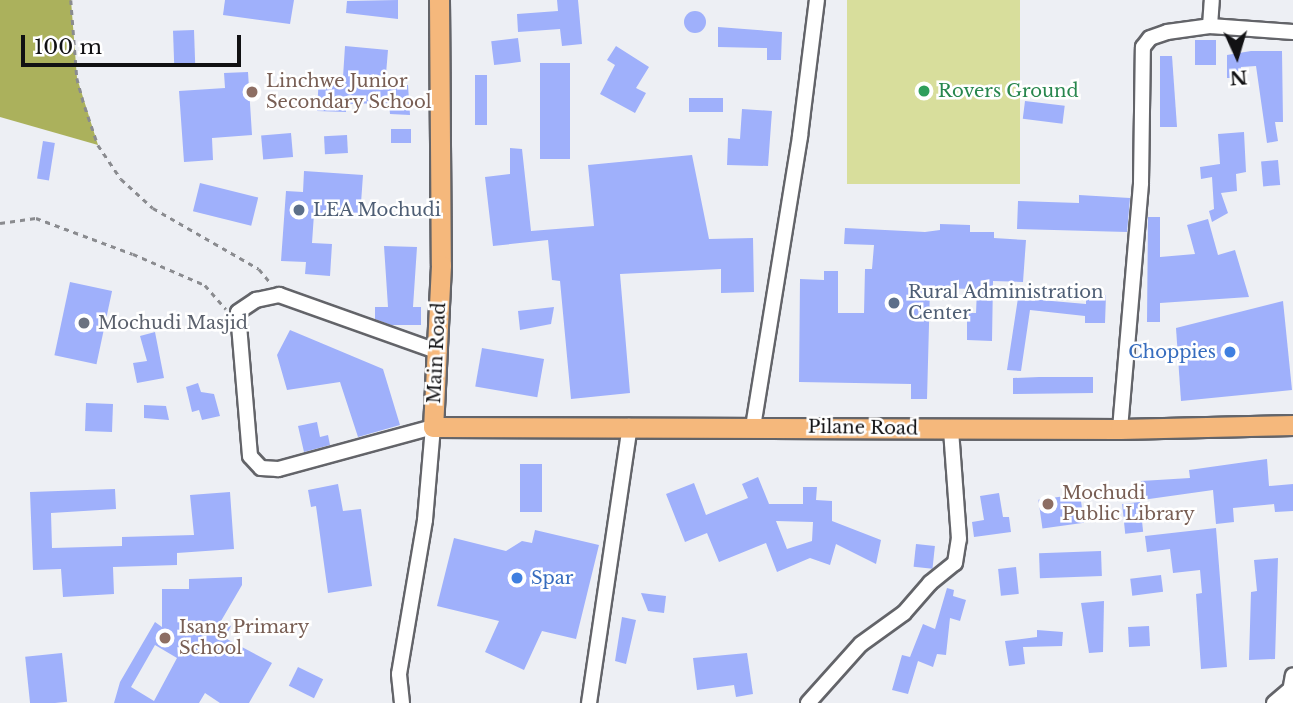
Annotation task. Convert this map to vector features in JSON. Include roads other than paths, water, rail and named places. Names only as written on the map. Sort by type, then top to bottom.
[{"type":"main road","name":"Main Road","points":[[433,427],[439,352],[439,0]]},
{"type":"main road","name":"Pilane Road","points":[[433,427],[1120,429],[1293,425]]},
{"type":"street","points":[[753,427],[800,136],[817,0]]},
{"type":"street","points":[[1210,26],[1212,0]]},
{"type":"street","points":[[1120,429],[1141,183],[1143,47],[1150,38],[1167,32],[1210,26],[1293,32]]},
{"type":"street","points":[[433,427],[278,468],[261,468],[250,456],[236,323],[242,306],[279,295],[439,352]]},
{"type":"street","points":[[589,703],[629,426]]},
{"type":"street","name":"Main Road","points":[[402,703],[399,674],[425,520],[433,427]]},
{"type":"street","points":[[808,703],[861,644],[904,613],[930,583],[955,564],[959,538],[951,429]]},
{"type":"street","points":[[1274,703],[1291,689]]},
{"type":"place","name":"Rovers Ground","points":[[924,91]]},
{"type":"place","name":"Linchwe Junior Secondary School","points":[[252,92]]},
{"type":"place","name":"LEA Mochudi","points":[[299,210]]},
{"type":"place","name":"Rural Administration Center","points":[[894,303]]},
{"type":"place","name":"Mochudi Masjid","points":[[84,323]]},
{"type":"place","name":"Choppies","points":[[1230,352]]},
{"type":"place","name":"Mochudi Public Library","points":[[1048,504]]},
{"type":"place","name":"Spar","points":[[517,578]]},
{"type":"place","name":"Isang Primary School","points":[[165,638]]}]
